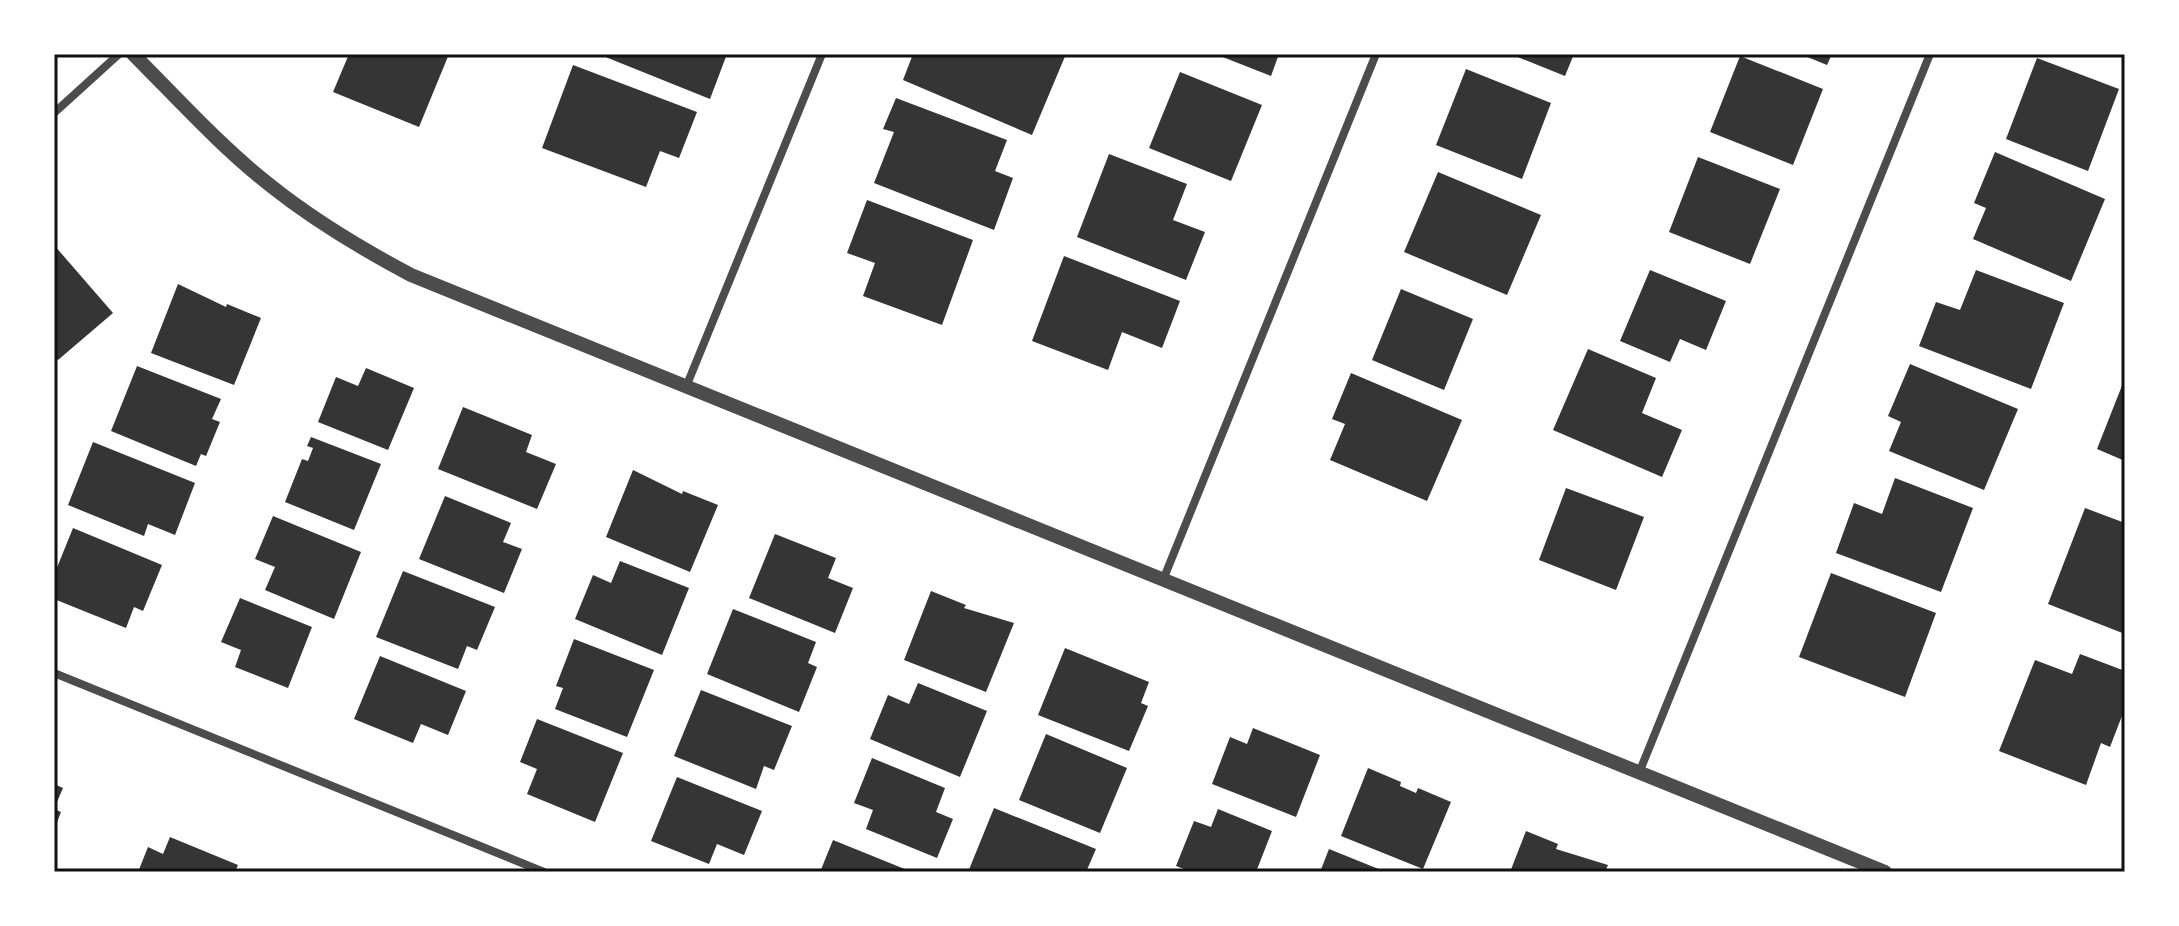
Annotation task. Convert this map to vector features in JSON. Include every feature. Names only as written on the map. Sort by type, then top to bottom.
[{"type":"street","points":[[54,113],[119,54]]},
{"type":"street","points":[[133,54],[225,147],[269,185],[359,247],[465,298],[1885,872]]},
{"type":"street","points":[[686,387],[822,54]]},
{"type":"street","points":[[1163,581],[1376,54]]},
{"type":"street","points":[[1638,773],[1930,54]]},
{"type":"street","points":[[54,673],[544,872]]},
{"type":"building","points":[[349,54],[449,54],[419,127],[333,92]]},
{"type":"building","points":[[598,54],[727,54],[710,99]]},
{"type":"building","points":[[913,54],[1066,54],[1032,135],[903,80]]},
{"type":"building","points":[[1215,54],[1279,54],[1271,76]]},
{"type":"building","points":[[1510,54],[1574,54],[1565,76]]},
{"type":"building","points":[[1800,54],[1832,54],[1827,65]]},
{"type":"building","points":[[1740,56],[1823,89],[1793,165],[1710,132]]},
{"type":"building","points":[[2037,58],[2119,89],[2088,171],[2006,139]]},
{"type":"building","points":[[573,65],[697,112],[679,158],[660,151],[646,187],[542,148]]},
{"type":"building","points":[[1466,69],[1551,103],[1522,179],[1436,145]]},
{"type":"building","points":[[1180,72],[1262,105],[1231,181],[1149,148]]},
{"type":"building","points":[[896,98],[1007,140],[995,171],[1013,178],[994,230],[874,183],[894,132],[883,129]]},
{"type":"building","points":[[1995,152],[2105,199],[2071,281],[1973,239],[1986,208],[1974,203]]},
{"type":"building","points":[[1109,154],[1187,184],[1173,220],[1205,232],[1186,280],[1077,237]]},
{"type":"building","points":[[1698,157],[1780,189],[1750,264],[1669,232]]},
{"type":"building","points":[[1438,172],[1541,215],[1507,295],[1404,252]]},
{"type":"building","points":[[867,200],[973,240],[942,325],[863,296],[875,263],[847,253]]},
{"type":"building","points":[[54,245],[113,313],[58,360],[54,356]]},
{"type":"building","points":[[1064,256],[1180,301],[1162,348],[1122,332],[1108,370],[1032,341]]},
{"type":"building","points":[[1650,270],[1726,301],[1706,350],[1680,339],[1670,362],[1620,341]]},
{"type":"building","points":[[1976,270],[2064,303],[2031,389],[1919,346],[1936,302],[1960,310]]},
{"type":"building","points":[[178,284],[226,307],[227,304],[261,318],[234,385],[151,353]]},
{"type":"building","points":[[1401,289],[1473,319],[1444,390],[1372,360]]},
{"type":"building","points":[[1588,349],[1656,378],[1642,413],[1682,430],[1662,477],[1553,430]]},
{"type":"building","points":[[1910,364],[2018,409],[1984,490],[1889,451],[1901,422],[1888,416]]},
{"type":"building","points":[[137,366],[221,399],[212,419],[220,422],[206,456],[201,454],[196,466],[111,431]]},
{"type":"building","points":[[366,368],[414,388],[388,450],[318,422],[336,377],[358,386]]},
{"type":"building","points":[[1351,373],[1462,420],[1427,501],[1330,460],[1345,424],[1332,419]]},
{"type":"building","points":[[2125,378],[2125,461],[2097,449]]},
{"type":"building","points":[[463,407],[532,435],[526,452],[556,464],[537,509],[438,469]]},
{"type":"building","points":[[311,437],[381,464],[354,530],[285,502],[302,459],[308,461],[313,448],[307,446]]},
{"type":"building","points":[[93,442],[195,483],[175,535],[148,524],[144,536],[68,505]]},
{"type":"building","points":[[633,470],[682,494],[683,491],[718,505],[690,572],[606,537]]},
{"type":"building","points":[[1895,478],[1973,508],[1941,592],[1836,553],[1854,503],[1882,514]]},
{"type":"building","points":[[1566,488],[1644,517],[1616,590],[1539,560]]},
{"type":"building","points":[[445,496],[511,523],[503,542],[522,549],[504,593],[419,559]]},
{"type":"building","points":[[2085,508],[2125,523],[2125,634],[2048,604]]},
{"type":"building","points":[[273,516],[361,552],[334,619],[265,590],[275,567],[255,559]]},
{"type":"building","points":[[73,528],[162,565],[143,611],[134,607],[126,628],[54,599],[54,575]]},
{"type":"building","points":[[775,534],[836,558],[828,578],[853,588],[835,633],[749,598]]},
{"type":"building","points":[[620,561],[689,588],[662,655],[575,619],[593,575],[611,583]]},
{"type":"building","points":[[403,571],[495,607],[477,650],[467,646],[458,669],[376,637]]},
{"type":"building","points":[[1831,573],[1936,613],[1905,697],[1799,657]]},
{"type":"building","points":[[931,591],[966,605],[964,608],[1014,623],[986,692],[904,660]]},
{"type":"building","points":[[240,598],[312,627],[288,688],[235,667],[241,650],[221,642]]},
{"type":"building","points":[[733,609],[816,642],[808,663],[817,667],[799,712],[707,674]]},
{"type":"building","points":[[574,639],[654,670],[627,737],[555,709],[563,688],[556,686]]},
{"type":"building","points":[[1065,648],[1149,682],[1141,703],[1148,706],[1129,751],[1038,715]]},
{"type":"building","points":[[2080,654],[2125,671],[2125,708],[2110,747],[2101,743],[2086,785],[1999,751],[2035,660],[2072,674]]},
{"type":"building","points":[[380,656],[466,691],[448,735],[421,724],[413,743],[354,719]]},
{"type":"building","points":[[918,683],[987,711],[960,777],[870,739],[888,695],[909,704]]},
{"type":"building","points":[[701,690],[792,726],[774,770],[764,766],[756,789],[674,756]]},
{"type":"building","points":[[537,719],[623,753],[595,822],[527,794],[537,769],[520,762]]},
{"type":"building","points":[[1253,728],[1320,755],[1296,817],[1212,784],[1230,737],[1247,744]]},
{"type":"building","points":[[1046,734],[1127,768],[1100,833],[1019,800]]},
{"type":"building","points":[[872,758],[945,788],[936,812],[953,819],[937,858],[866,829],[873,810],[854,803]]},
{"type":"building","points":[[1368,768],[1401,782],[1400,786],[1416,793],[1418,788],[1451,802],[1423,869],[1341,836]]},
{"type":"building","points":[[677,777],[762,811],[744,855],[717,844],[709,864],[651,841]]},
{"type":"building","points":[[54,784],[63,788],[54,809]]},
{"type":"building","points":[[994,808],[1096,849],[1086,872],[968,872]]},
{"type":"building","points":[[54,809],[61,812],[54,830]]},
{"type":"building","points":[[1218,809],[1272,831],[1256,872],[1192,872],[1176,866],[1194,821],[1211,827]]},
{"type":"building","points":[[1526,831],[1558,844],[1556,849],[1608,865],[1605,872],[1510,872]]},
{"type":"building","points":[[170,837],[238,865],[235,872],[138,872],[148,847],[163,854]]},
{"type":"building","points":[[833,840],[912,872],[820,872]]},
{"type":"building","points":[[1329,849],[1386,872],[1320,872]]}]
